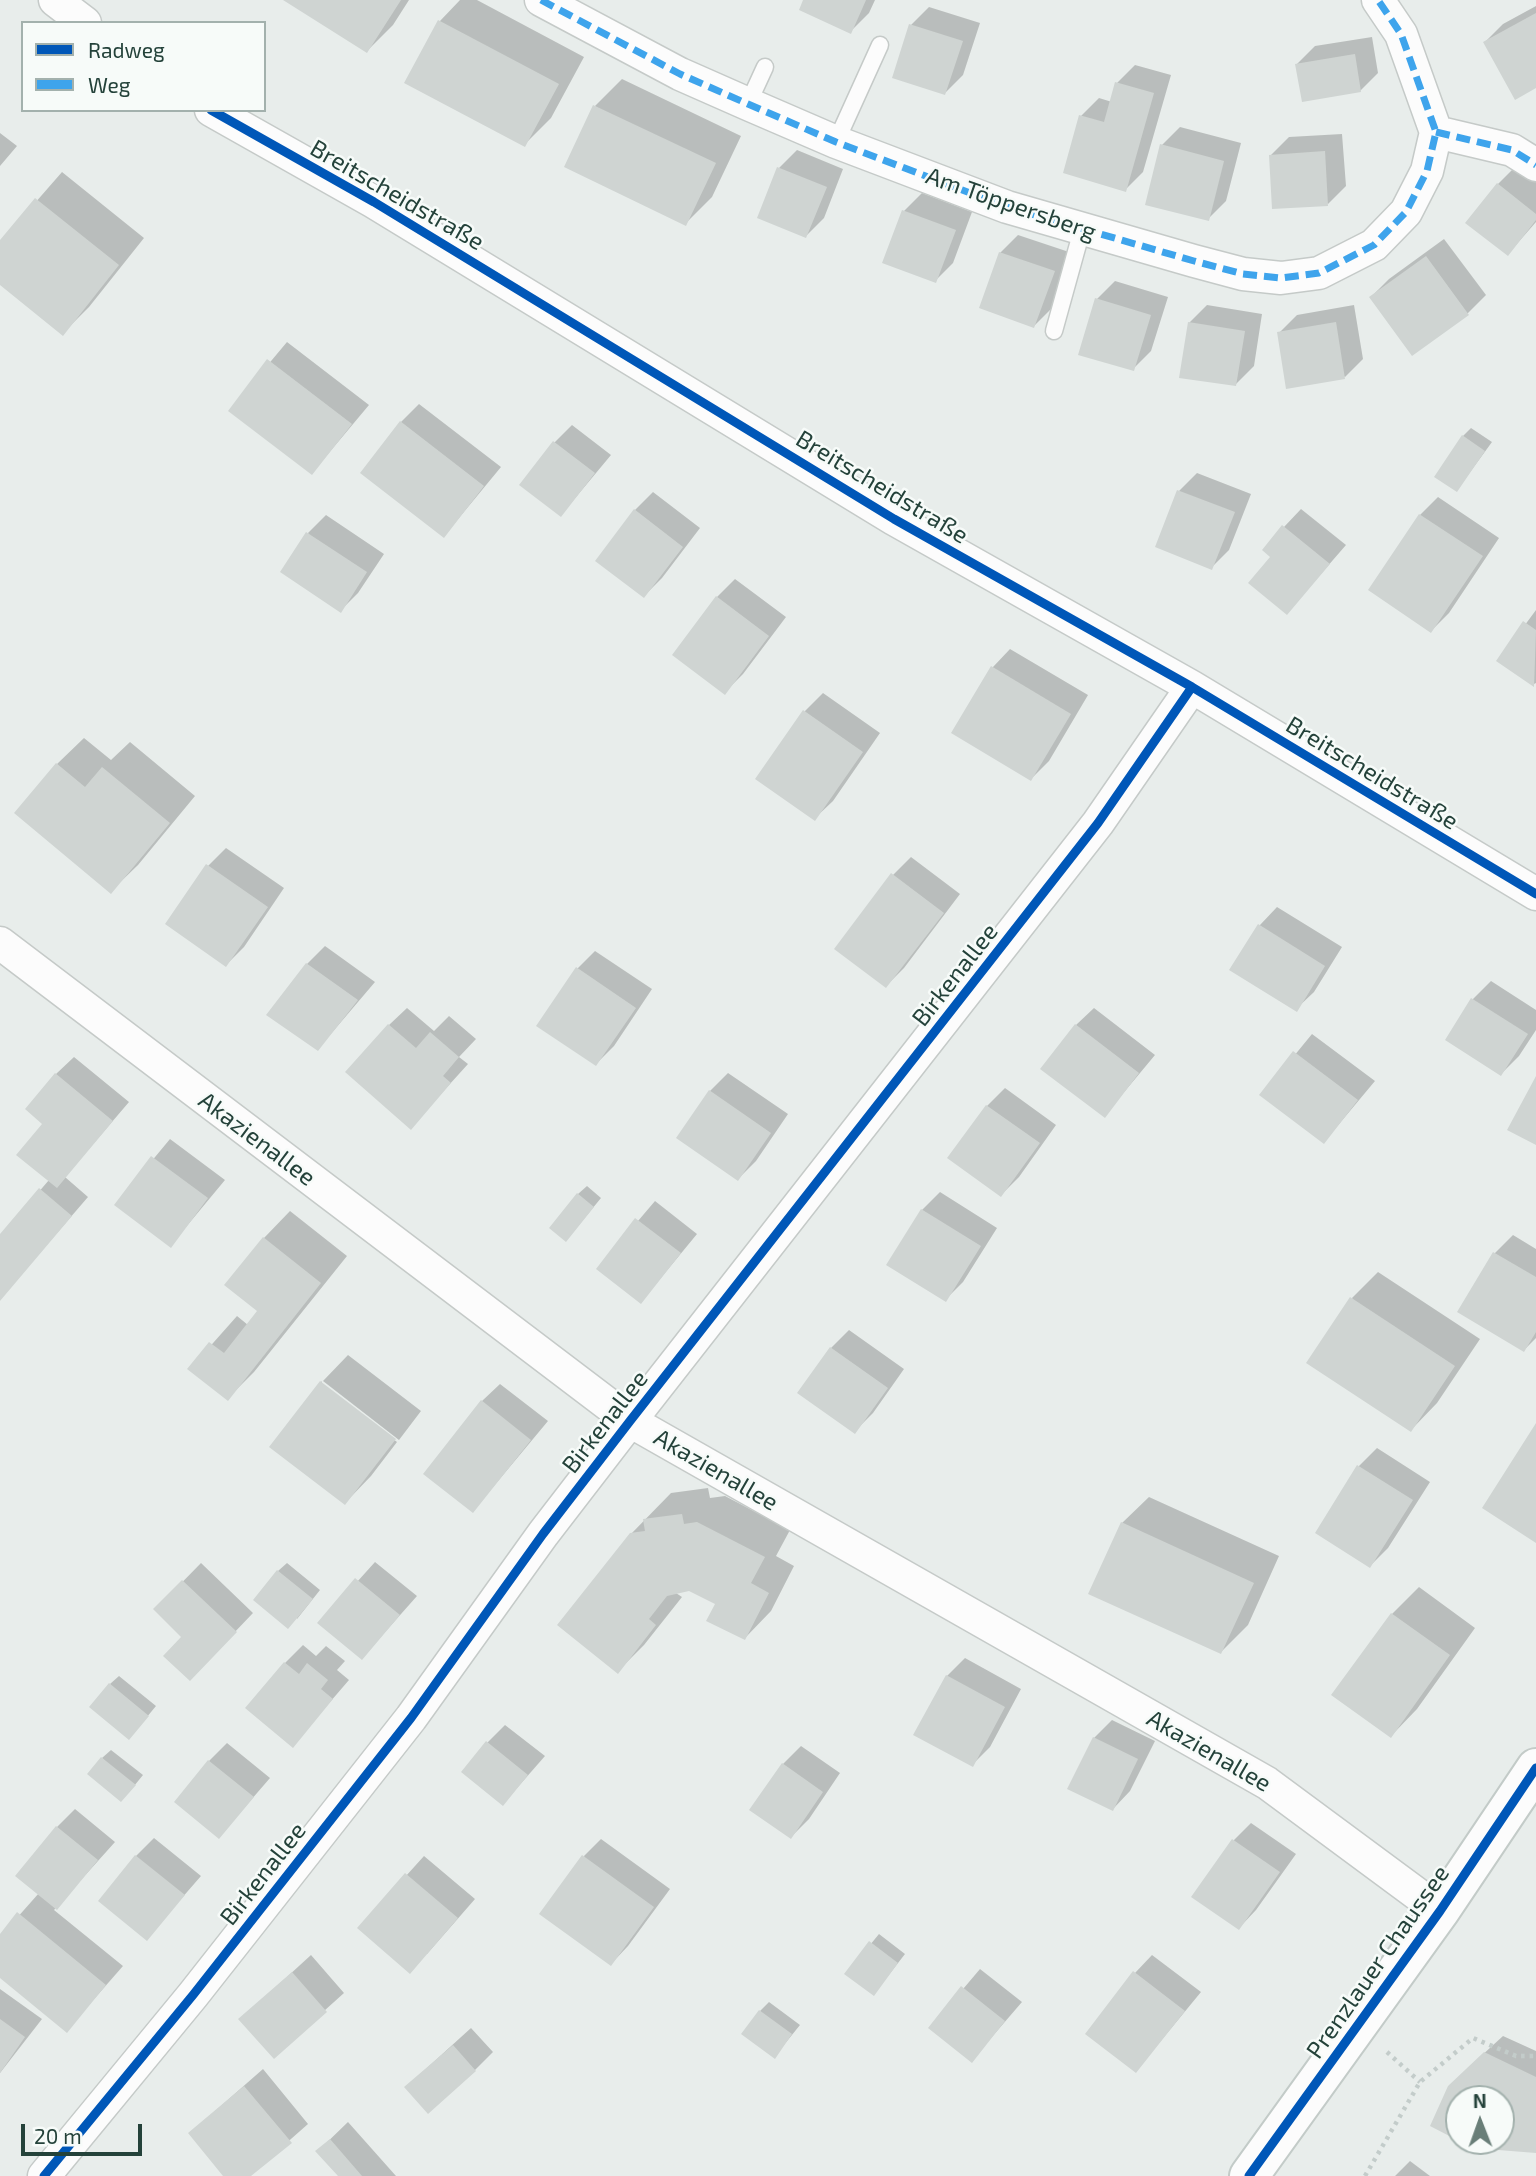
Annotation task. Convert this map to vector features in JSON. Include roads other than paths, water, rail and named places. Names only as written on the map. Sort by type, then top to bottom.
[{"type":"main road","name":"Prenzlauer Chaussee","points":[[1249,2176],[1440,1911],[1536,1768]]},
{"type":"street","points":[[55,0],[82,21]]},
{"type":"street","name":"Am Töppersberg","points":[[541,0],[680,74],[836,142],[1007,207],[1244,274],[1281,278],[1318,273],[1374,245],[1406,212],[1427,171],[1436,132]]},
{"type":"street","points":[[1378,0],[1401,34],[1436,132],[1512,150],[1536,165]]},
{"type":"street","name":"Breitscheidstraße","points":[[215,112],[374,202],[894,519],[1192,687],[1536,894]]},
{"type":"street","name":"Birkenallee","points":[[44,2176],[193,1995],[411,1718],[543,1534],[629,1421],[1098,823],[1192,687]]},
{"type":"street","name":"Akazienallee","points":[[0,943],[629,1421],[1267,1783],[1440,1911]]},
{"type":"lane","points":[[836,142],[880,44]]},
{"type":"lane","points":[[748,104],[765,68]]},
{"type":"lane","points":[[1054,331],[1082,230]]}]
